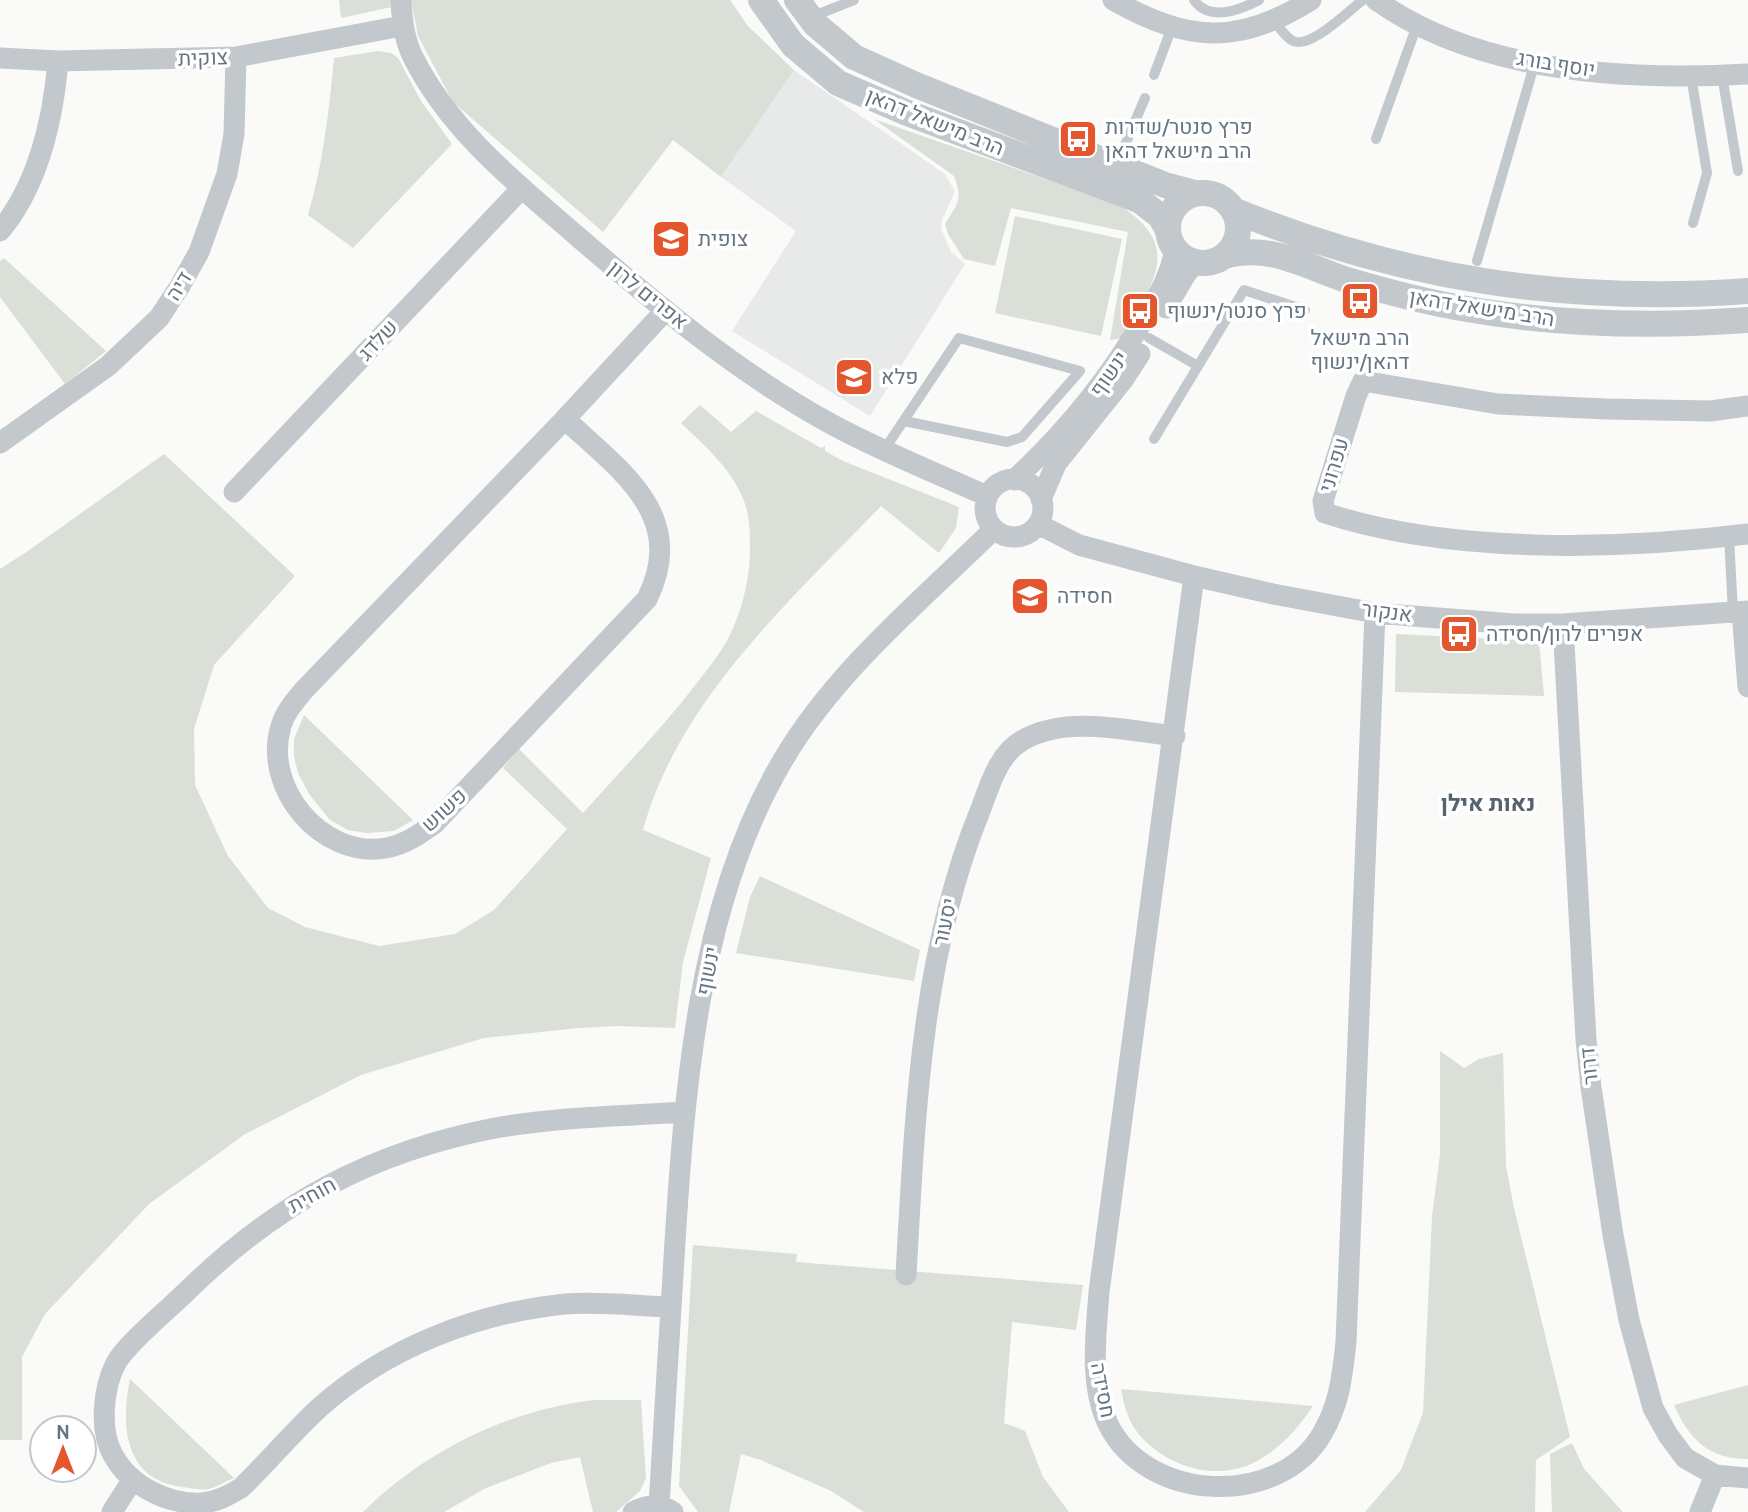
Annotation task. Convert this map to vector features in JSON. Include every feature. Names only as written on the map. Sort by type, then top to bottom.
[{"type":"street","name":"אפרים לרון","points":[[401,0],[402,26],[412,55],[443,105],[466,134],[522,188],[665,311],[740,366],[832,424],[987,496]]},
{"type":"street","name":"הרב מישאל דהאן","points":[[761,0],[793,44],[838,82],[905,112],[1139,200],[1160,216],[1179,247]]},
{"type":"street","points":[[1113,0],[1141,15],[1197,33],[1255,29],[1311,0]]},
{"type":"street","name":"יוסף בורג","points":[[1376,0],[1417,25],[1488,51],[1535,62],[1614,73],[1691,76],[1748,74]]},
{"type":"street","name":"הרב מישאל דהאן","points":[[803,9],[854,57],[1116,166],[1178,190],[1195,193]]},
{"type":"street","name":"צוקית","points":[[0,58],[58,61],[236,57],[402,26]]},
{"type":"street","name":"דיה","points":[[0,443],[108,366],[159,318],[180,286],[200,252],[227,174],[234,134],[236,57]]},
{"type":"street","points":[[0,231],[26,191],[38,159],[55,95],[58,61]]},
{"type":"street","name":"שלדג","points":[[234,492],[522,188]]},
{"type":"street","points":[[1204,192],[1218,196],[1233,210],[1238,225],[1234,245],[1224,256],[1211,262],[1179,247],[1169,218],[1175,207],[1195,193],[1204,192]]},
{"type":"street","name":"הרב מישאל דהאן","points":[[1233,210],[1291,233],[1402,265],[1465,279],[1541,290],[1618,295],[1748,291]]},
{"type":"street","name":"ינשוף","points":[[1041,499],[1056,464],[1123,380],[1150,338],[1176,290],[1179,247]]},
{"type":"street","name":"ינשוף","points":[[1014,480],[1089,401],[1111,372],[1161,289],[1179,247]]},
{"type":"street","name":"הרב מישאל דהאן","points":[[1224,256],[1243,251],[1275,255],[1394,293],[1460,308],[1537,319],[1617,325],[1686,325],[1748,320]]},
{"type":"street","name":"פשוש","points":[[565,419],[636,486],[648,503],[657,524],[661,544],[654,585],[647,599],[434,824],[421,834],[387,848],[368,849],[337,842],[318,830],[302,814],[285,788],[277,758],[277,743],[281,724],[290,708],[313,680],[565,419],[665,311]]},
{"type":"street","name":"עפרוני","points":[[1738,535],[1620,543],[1524,544],[1471,540],[1405,533],[1345,520],[1325,513],[1323,501],[1363,381],[1499,404],[1710,411],[1748,406]]},
{"type":"street","points":[[1014,480],[1030,485],[1041,499],[1042,507],[1038,524],[1025,535],[1017,537],[1000,534],[993,529],[985,514],[987,496],[998,484],[1014,480]]},
{"type":"street","name":"אנקור","points":[[1038,524],[1079,545],[1194,576],[1273,594],[1375,612],[1514,624],[1563,624],[1741,612]]},
{"type":"street","name":"ינשוף","points":[[666,1509],[671,1307],[680,1156],[707,965],[733,870],[765,792],[804,729],[884,633],[993,529]]},
{"type":"street","name":"חסידה","points":[[1194,576],[1096,1331],[1097,1371],[1107,1422],[1117,1439],[1133,1457],[1172,1479],[1220,1488],[1245,1485],[1266,1478],[1291,1465],[1307,1452],[1321,1435],[1341,1392],[1346,1342],[1375,612]]},
{"type":"street","points":[[1741,612],[1748,687]]},
{"type":"street","name":"דרור","points":[[1563,624],[1586,1040],[1615,1247],[1629,1320],[1653,1408],[1685,1458],[1715,1475],[1748,1478]]},
{"type":"street","name":"יסעור","points":[[906,1275],[913,1143],[922,1051],[940,936],[961,857],[997,767],[1010,750],[1022,741],[1042,732],[1063,728],[1090,727],[1175,736]]},
{"type":"street","name":"חוחית","points":[[671,1307],[567,1304],[542,1307],[501,1315],[418,1344],[349,1384],[320,1408],[241,1488],[226,1498],[204,1503],[184,1502],[159,1495],[133,1479],[112,1453],[106,1430],[108,1386],[117,1362],[219,1260],[292,1204],[366,1167],[405,1152],[495,1128],[555,1120],[685,1112]]},
{"type":"street","points":[[1700,1512],[1715,1475]]},
{"type":"street","points":[[112,1512],[133,1479]]},
{"type":"street","points":[[633,1512],[641,1507],[666,1509]]},
{"type":"lane","points":[[803,9],[854,0]]},
{"type":"lane","points":[[1194,0],[1204,10],[1220,12],[1239,9],[1259,0]]},
{"type":"lane","points":[[1274,21],[1291,39],[1304,42],[1316,37],[1363,0]]},
{"type":"lane","points":[[1376,139],[1417,25]]},
{"type":"lane","points":[[1154,75],[1172,27]]},
{"type":"lane","points":[[1477,261],[1535,62]]},
{"type":"lane","points":[[1722,75],[1738,171]]},
{"type":"lane","points":[[1691,76],[1706,173],[1693,223]]},
{"type":"lane","points":[[1116,166],[1144,98]]},
{"type":"lane","points":[[1154,439],[1244,290],[1305,310]]},
{"type":"lane","points":[[884,450],[958,338],[1080,371],[1022,437],[1007,442],[904,421]]},
{"type":"lane","points":[[1150,338],[1198,366]]},
{"type":"lane","points":[[1738,535],[1741,612]]},
{"type":"shaded area","points":[[339,0],[391,0],[392,7],[341,18]]},
{"type":"shaded area","points":[[411,0],[730,0],[748,26],[794,70],[721,177],[673,140],[603,232],[453,102],[418,36]]},
{"type":"shaded area","points":[[378,51],[391,53],[398,58],[421,101],[452,144],[353,248],[308,215],[322,157],[334,58]]},
{"type":"shaded area","points":[[794,70],[945,174],[955,192],[942,220],[941,229],[951,252],[965,264],[870,416],[732,331],[796,231],[721,177]]},
{"type":"shaded area","points":[[874,119],[1119,205],[1140,221],[1152,236],[1157,251],[1156,267],[1143,300],[1122,338],[1110,340],[1128,232],[1011,208],[995,266],[964,259],[948,234],[945,224],[959,196],[954,176]]},
{"type":"shaded area","points":[[1015,216],[1122,239],[1101,336],[995,313]]},
{"type":"shaded area","points":[[4,258],[106,351],[65,384],[0,297],[0,261]]},
{"type":"shaded area","points":[[700,405],[731,432],[756,411],[821,448],[825,446],[825,451],[843,461],[959,507],[956,528],[939,553],[881,506],[810,578],[741,654],[683,737],[660,782],[643,830],[711,858],[683,962],[675,1028],[579,1028],[484,1038],[361,1075],[245,1134],[149,1204],[45,1314],[22,1357],[22,1440],[0,1440],[0,569],[164,454],[295,576],[214,665],[194,729],[195,785],[228,856],[268,908],[305,927],[379,946],[455,934],[494,910],[567,829],[503,768],[519,749],[583,813],[672,714],[714,661],[731,633],[748,578],[749,519],[739,489],[732,479],[717,459],[681,423]]},
{"type":"shaded area","points":[[1396,634],[1539,641],[1544,696],[1395,692]]},
{"type":"shaded area","points":[[304,715],[413,820],[394,831],[366,833],[348,830],[330,820],[309,794],[298,773],[294,757],[294,739]]},
{"type":"shaded area","points":[[760,876],[920,950],[914,981],[736,953],[750,897]]},
{"type":"shaded area","points":[[1440,1051],[1464,1068],[1479,1059],[1503,1053],[1506,1166],[1570,1437],[1536,1460],[1535,1512],[1365,1512],[1401,1470],[1423,1413],[1432,1216],[1440,1154]]},
{"type":"shaded area","points":[[693,1245],[797,1254],[796,1262],[1083,1285],[1076,1330],[1012,1322],[1004,1423],[1025,1431],[1043,1477],[1069,1512],[864,1512],[831,1491],[741,1454],[729,1512],[698,1512],[679,1486]]},
{"type":"shaded area","points":[[130,1379],[234,1478],[212,1488],[197,1489],[158,1480],[145,1471],[130,1445],[127,1429]]},
{"type":"shaded area","points":[[1748,1385],[1748,1459],[1722,1455],[1702,1445],[1686,1428],[1674,1405]]},
{"type":"shaded area","points":[[1121,1389],[1313,1406],[1286,1439],[1261,1459],[1236,1469],[1203,1470],[1172,1460],[1146,1441],[1130,1420]]},
{"type":"shaded area","points":[[594,1400],[641,1400],[646,1478],[640,1491],[616,1512],[593,1512],[580,1457],[551,1463],[486,1488],[444,1512],[363,1512],[413,1470],[470,1437],[530,1413]]},
{"type":"shaded area","points":[[1572,1443],[1584,1469],[1623,1512],[1552,1512],[1550,1454]]},
{"type":"place","name":"פרץ סנטר/שדרות הרב מישאל דהאן","points":[[1078,139]]},
{"type":"place","name":"צופית","points":[[671,239]]},
{"type":"place","name":"הרב מישאל דהאן/ינשוף","points":[[1360,301]]},
{"type":"place","name":"פרץ סנטר/ינשוף","points":[[1140,311]]},
{"type":"place","name":"פלא","points":[[854,377]]},
{"type":"place","name":"חסידה","points":[[1030,596]]},
{"type":"place","name":"אפרים לרון/חסידה","points":[[1459,634]]},
{"type":"district","name":"נאות אילן","points":[[1488,803]]}]
